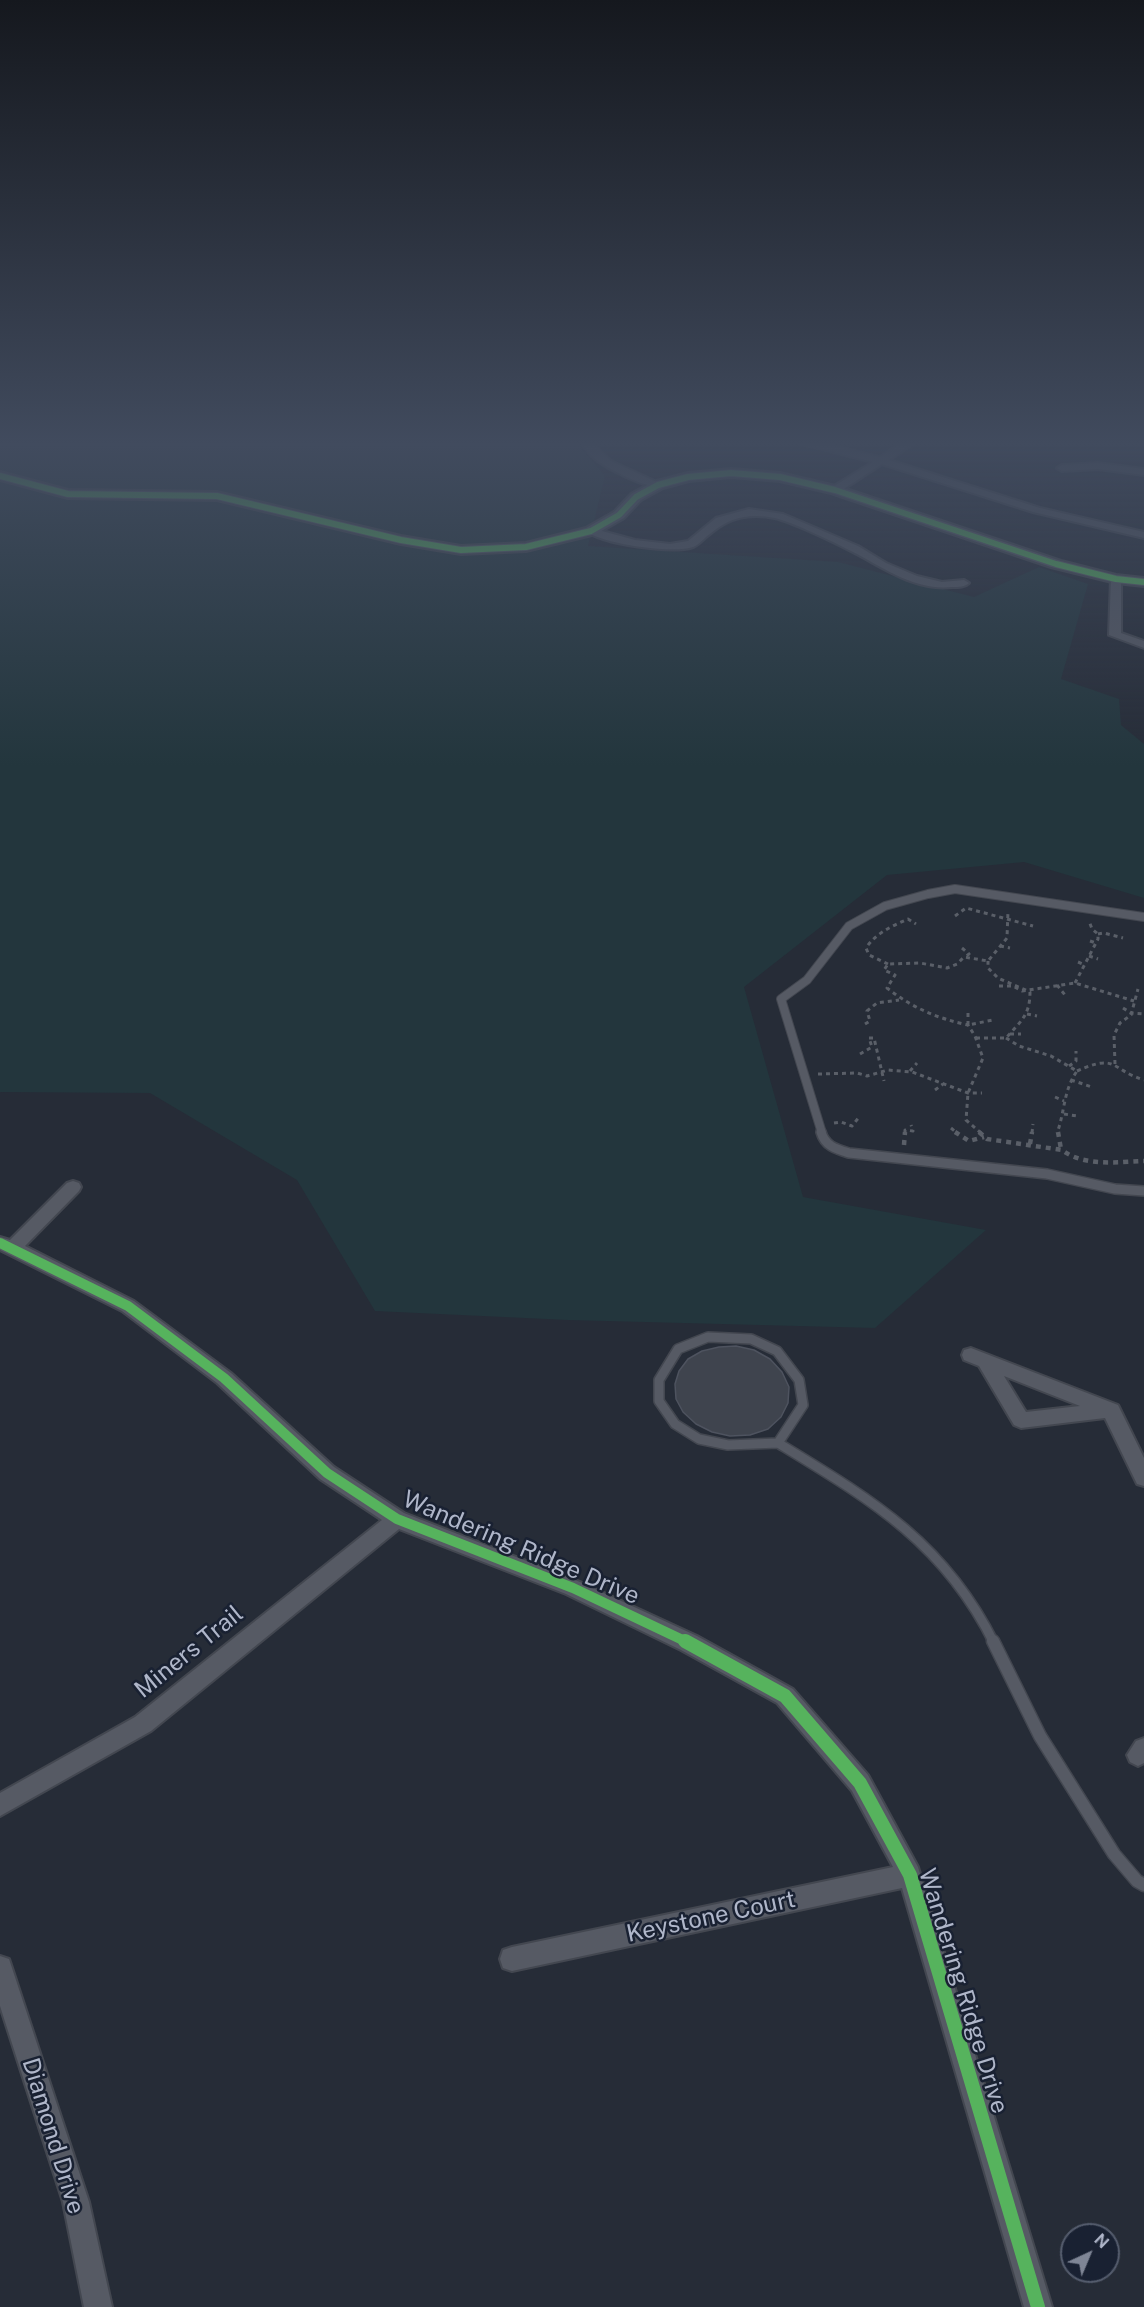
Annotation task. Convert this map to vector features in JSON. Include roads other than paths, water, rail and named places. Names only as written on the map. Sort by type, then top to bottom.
[{"type":"street","points":[[858,551],[882,566],[914,579],[942,585],[964,583]]},
{"type":"street","points":[[1016,551],[1056,564],[1116,579],[1144,582]]},
{"type":"street","points":[[1116,579],[1115,635],[1144,645]]},
{"type":"street","points":[[7,1246],[73,1187]]},
{"type":"street","name":"Wandering Ridge Drive","points":[[7,1246],[129,1306],[224,1378],[327,1473],[398,1519],[573,1588],[689,1643],[785,1696],[860,1783],[910,1875],[1038,2307]]},
{"type":"street","points":[[1111,1410],[1021,1419],[978,1359],[1111,1410],[1144,1478]]},
{"type":"street","name":"Miners Trail","points":[[0,1805],[143,1724],[398,1519]]},
{"type":"street","name":"Keystone Court","points":[[512,1959],[910,1875]]},
{"type":"street","name":"Diamond Drive","points":[[0,1968],[76,2202],[98,2307]]},
{"type":"lane","points":[[1144,917],[955,890],[929,893],[906,899],[857,920],[849,926],[807,980],[781,999],[823,1138],[833,1148],[849,1153],[1047,1174],[1115,1189],[1144,1191]]},
{"type":"lane","points":[[778,1443],[803,1405],[799,1380],[777,1351],[751,1339],[708,1337],[678,1349],[659,1380],[659,1401],[675,1424],[699,1439],[728,1445],[778,1443],[860,1493],[909,1531],[950,1572],[980,1615],[1040,1736],[1114,1854],[1137,1881],[1144,1885]]}]
